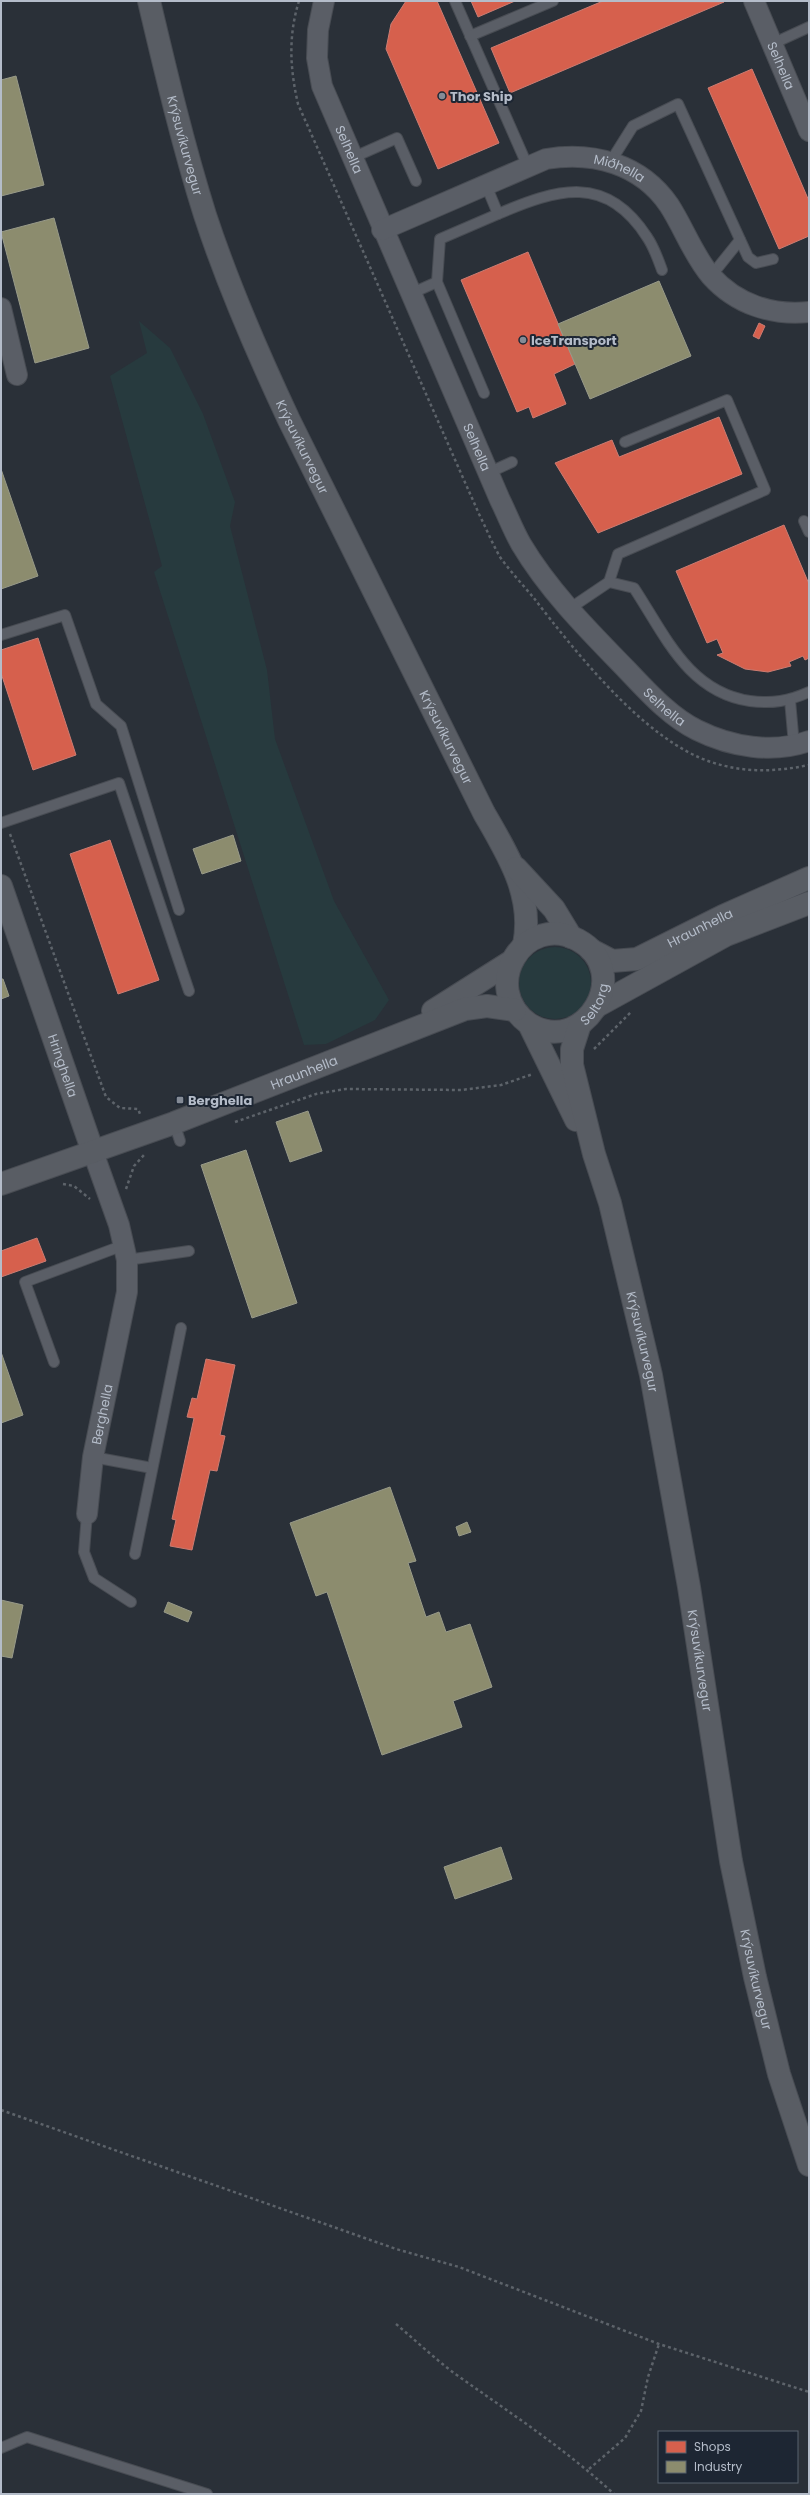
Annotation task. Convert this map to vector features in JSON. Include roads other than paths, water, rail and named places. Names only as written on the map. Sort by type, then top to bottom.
[{"type":"main road","name":"Krýsuvíkurvegur","points":[[149,1],[173,100],[206,217],[262,361],[289,420],[484,813],[516,868],[554,909],[571,937]]},
{"type":"main road","name":"Krýsuvíkurvegur","points":[[516,868],[526,914],[527,926],[518,953]]},
{"type":"main road","name":"Hraunhella","points":[[591,950],[612,961],[637,959],[723,916],[809,878]]},
{"type":"main road","name":"Hringhella","points":[[1,886],[93,1152]]},
{"type":"main road","name":"Hraunhella","points":[[597,1006],[726,934],[809,904]]},
{"type":"main road","name":"Seltorg","points":[[518,953],[547,935],[571,937],[591,950],[600,966],[603,978],[603,990],[597,1006],[580,1024],[568,1029],[554,1031],[541,1029],[522,1017]]},
{"type":"main road","points":[[518,953],[506,987],[522,1017]]},
{"type":"main road","name":"Hraunhella","points":[[380,1043],[518,953]]},
{"type":"main road","name":"Hraunhella","points":[[93,1152],[177,1132],[380,1043],[476,1006],[522,1017]]},
{"type":"main road","name":"Krýsuvíkurvegur","points":[[522,1017],[594,1154]]},
{"type":"main road","name":"Krýsuvíkurvegur","points":[[580,1024],[574,1039],[572,1061],[594,1154],[623,1253],[657,1404],[690,1586],[731,1861],[755,1977],[779,2074],[809,2165]]},
{"type":"main road","points":[[1,1184],[93,1152]]},
{"type":"street","name":"Selhella","points":[[324,1],[318,30],[317,58],[322,86],[382,230],[488,473],[521,544],[548,584],[569,609],[669,710],[696,730],[730,743],[766,748],[802,743]]},
{"type":"street","name":"Selhella","points":[[754,1],[809,131]]},
{"type":"street","name":"Miðhella","points":[[382,230],[546,159],[562,156],[579,156],[611,161],[640,176],[660,195],[711,276],[735,297],[749,304],[781,313],[809,312]]},
{"type":"street","points":[[1,308],[17,375]]},
{"type":"street","name":"Berghella","points":[[86,1514],[94,1457],[126,1292],[126,1252],[110,1199],[93,1152]]},
{"type":"lane","points":[[455,1],[528,167]]},
{"type":"lane","points":[[470,36],[553,1]]},
{"type":"lane","points":[[772,44],[809,27]]},
{"type":"lane","points":[[611,161],[633,126],[678,104],[748,257],[756,263],[773,259]]},
{"type":"lane","points":[[352,158],[397,138],[416,180]]},
{"type":"lane","points":[[486,185],[498,214]]},
{"type":"lane","points":[[484,393],[438,282],[440,239],[533,199],[558,192],[581,191],[601,195],[619,207],[648,237],[662,270]]},
{"type":"lane","points":[[711,276],[740,240]]},
{"type":"lane","points":[[410,294],[438,282]]},
{"type":"lane","points":[[569,609],[610,582],[618,554],[764,490],[727,400],[625,442]]},
{"type":"lane","points":[[488,473],[512,462]]},
{"type":"lane","points":[[804,521],[809,532]]},
{"type":"lane","points":[[610,582],[634,588],[686,667],[707,686],[732,698],[760,702],[790,700],[809,692]]},
{"type":"lane","points":[[1,635],[65,615],[96,704],[121,726],[180,910]]},
{"type":"lane","points":[[790,700],[802,743]]},
{"type":"lane","points":[[3,822],[119,783],[189,991]]},
{"type":"lane","points":[[54,1362],[25,1282],[126,1252],[189,1251]]},
{"type":"lane","points":[[134,1554],[181,1328]]},
{"type":"lane","points":[[94,1457],[152,1468]]},
{"type":"lane","points":[[86,1514],[84,1552],[94,1578],[131,1602]]},
{"type":"lane","points":[[1,2448],[27,2437],[206,2494]]},
{"type":"place","name":"Thor Ship","points":[[442,96]]},
{"type":"place","name":"IceTransport","points":[[523,340]]},
{"type":"place","name":"Berghella","points":[[180,1100]]}]
